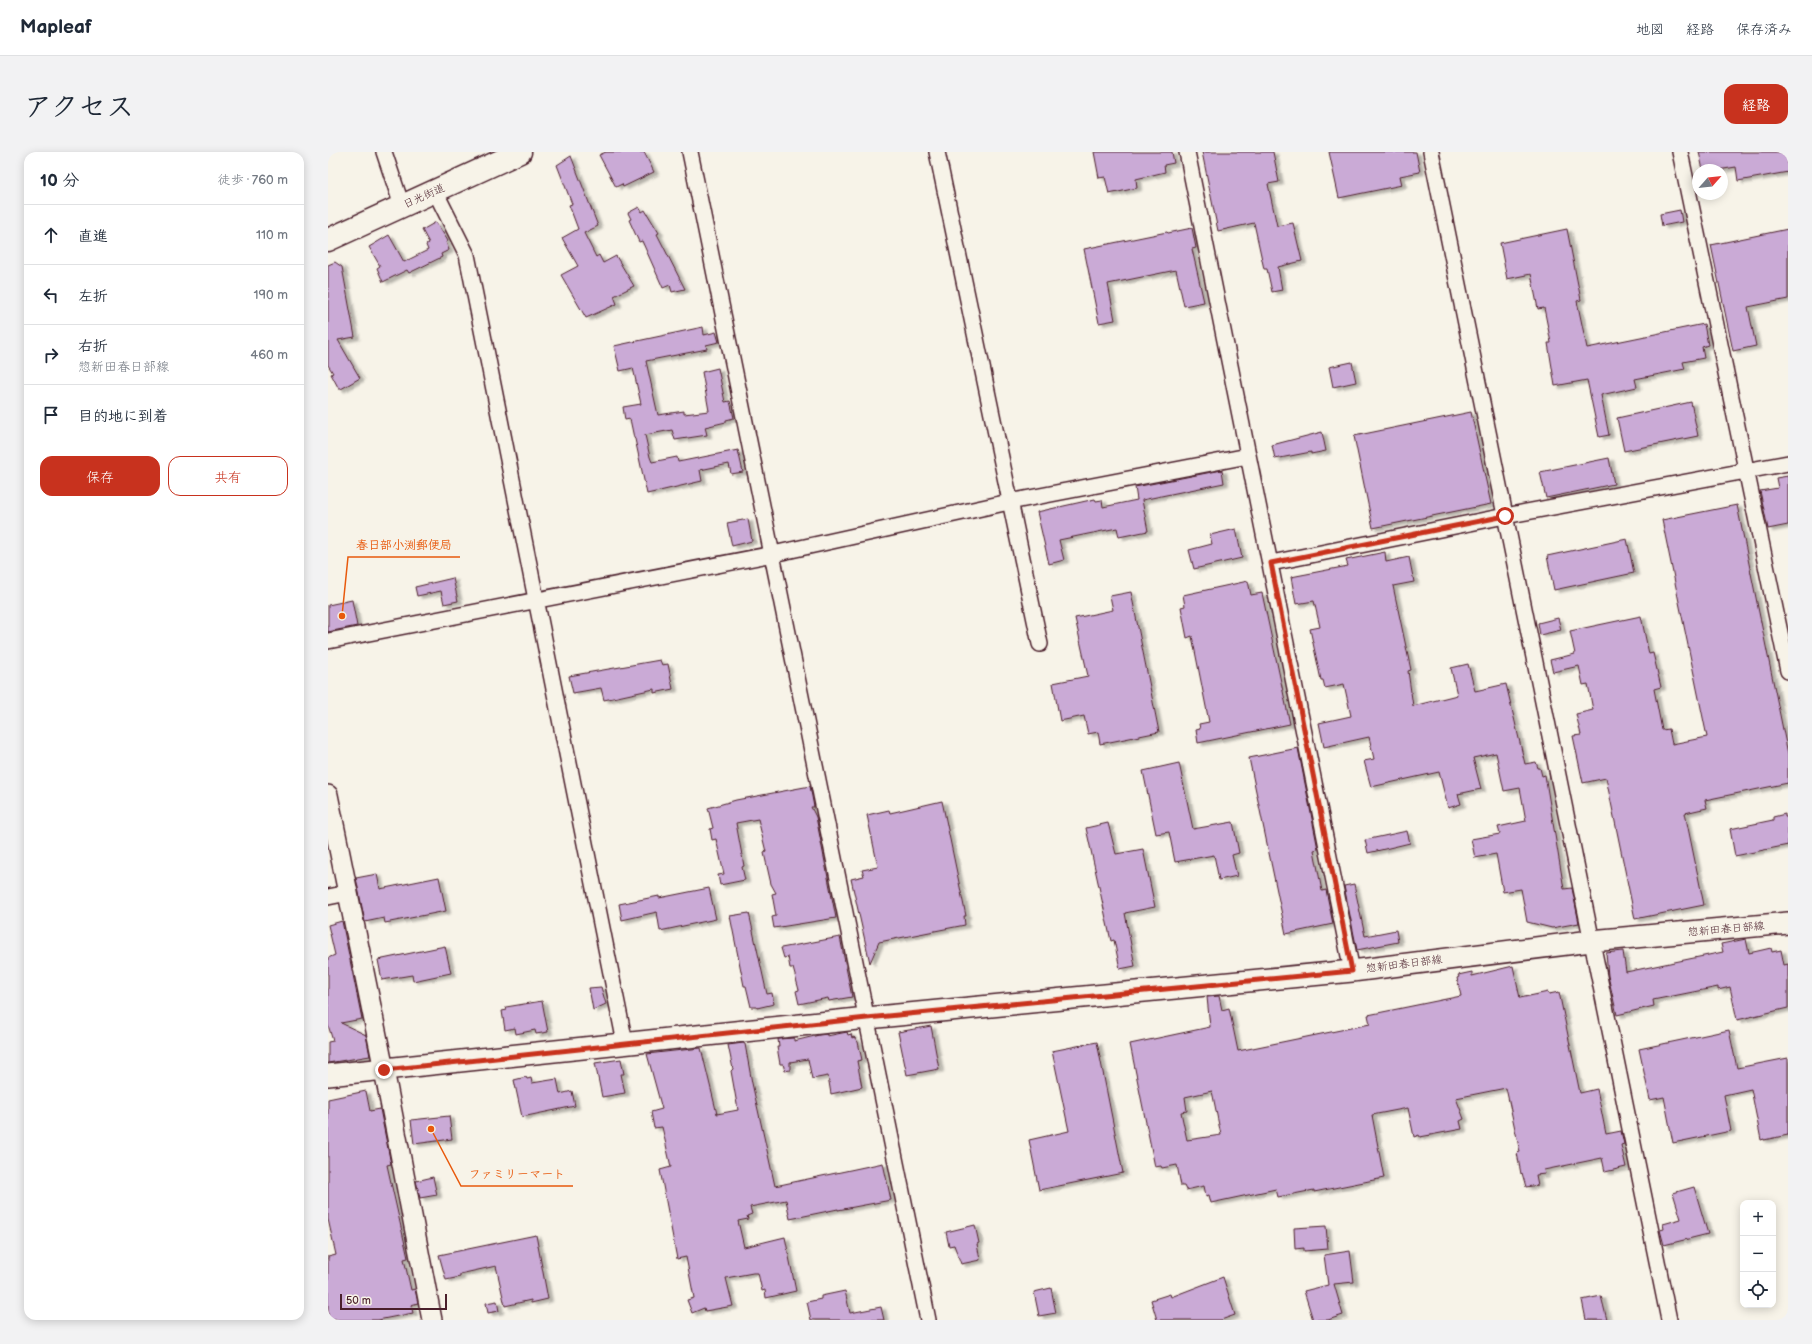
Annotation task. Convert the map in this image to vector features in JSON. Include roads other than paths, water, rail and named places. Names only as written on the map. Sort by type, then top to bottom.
[{"type":"highway","name":"日光街道","points":[[328,240],[520,152]]},
{"type":"main road","name":"惣新田春日部線","points":[[328,1075],[867,1018],[1352,971],[1591,941],[1788,923]]},
{"type":"street","points":[[384,152],[402,206]]},
{"type":"street","points":[[690,152],[928,1320]]},
{"type":"street","points":[[937,152],[1009,502],[1040,644]]},
{"type":"street","points":[[1187,152],[1352,971]]},
{"type":"street","points":[[1431,152],[1669,1320]]},
{"type":"street","points":[[1680,152],[1788,671]]},
{"type":"street","points":[[435,191],[467,255],[625,1043]]},
{"type":"street","points":[[328,641],[772,554],[1009,502],[1248,456]]},
{"type":"street","points":[[1271,563],[1505,516],[1788,463]]},
{"type":"street","points":[[328,795],[384,1070],[432,1320]]},
{"type":"street","points":[[328,897],[348,893]]},
{"type":"place","name":"春日部小渕郵便局","points":[[342,616]]},
{"type":"place","name":"ファミリーマート","points":[[431,1129]]}]
